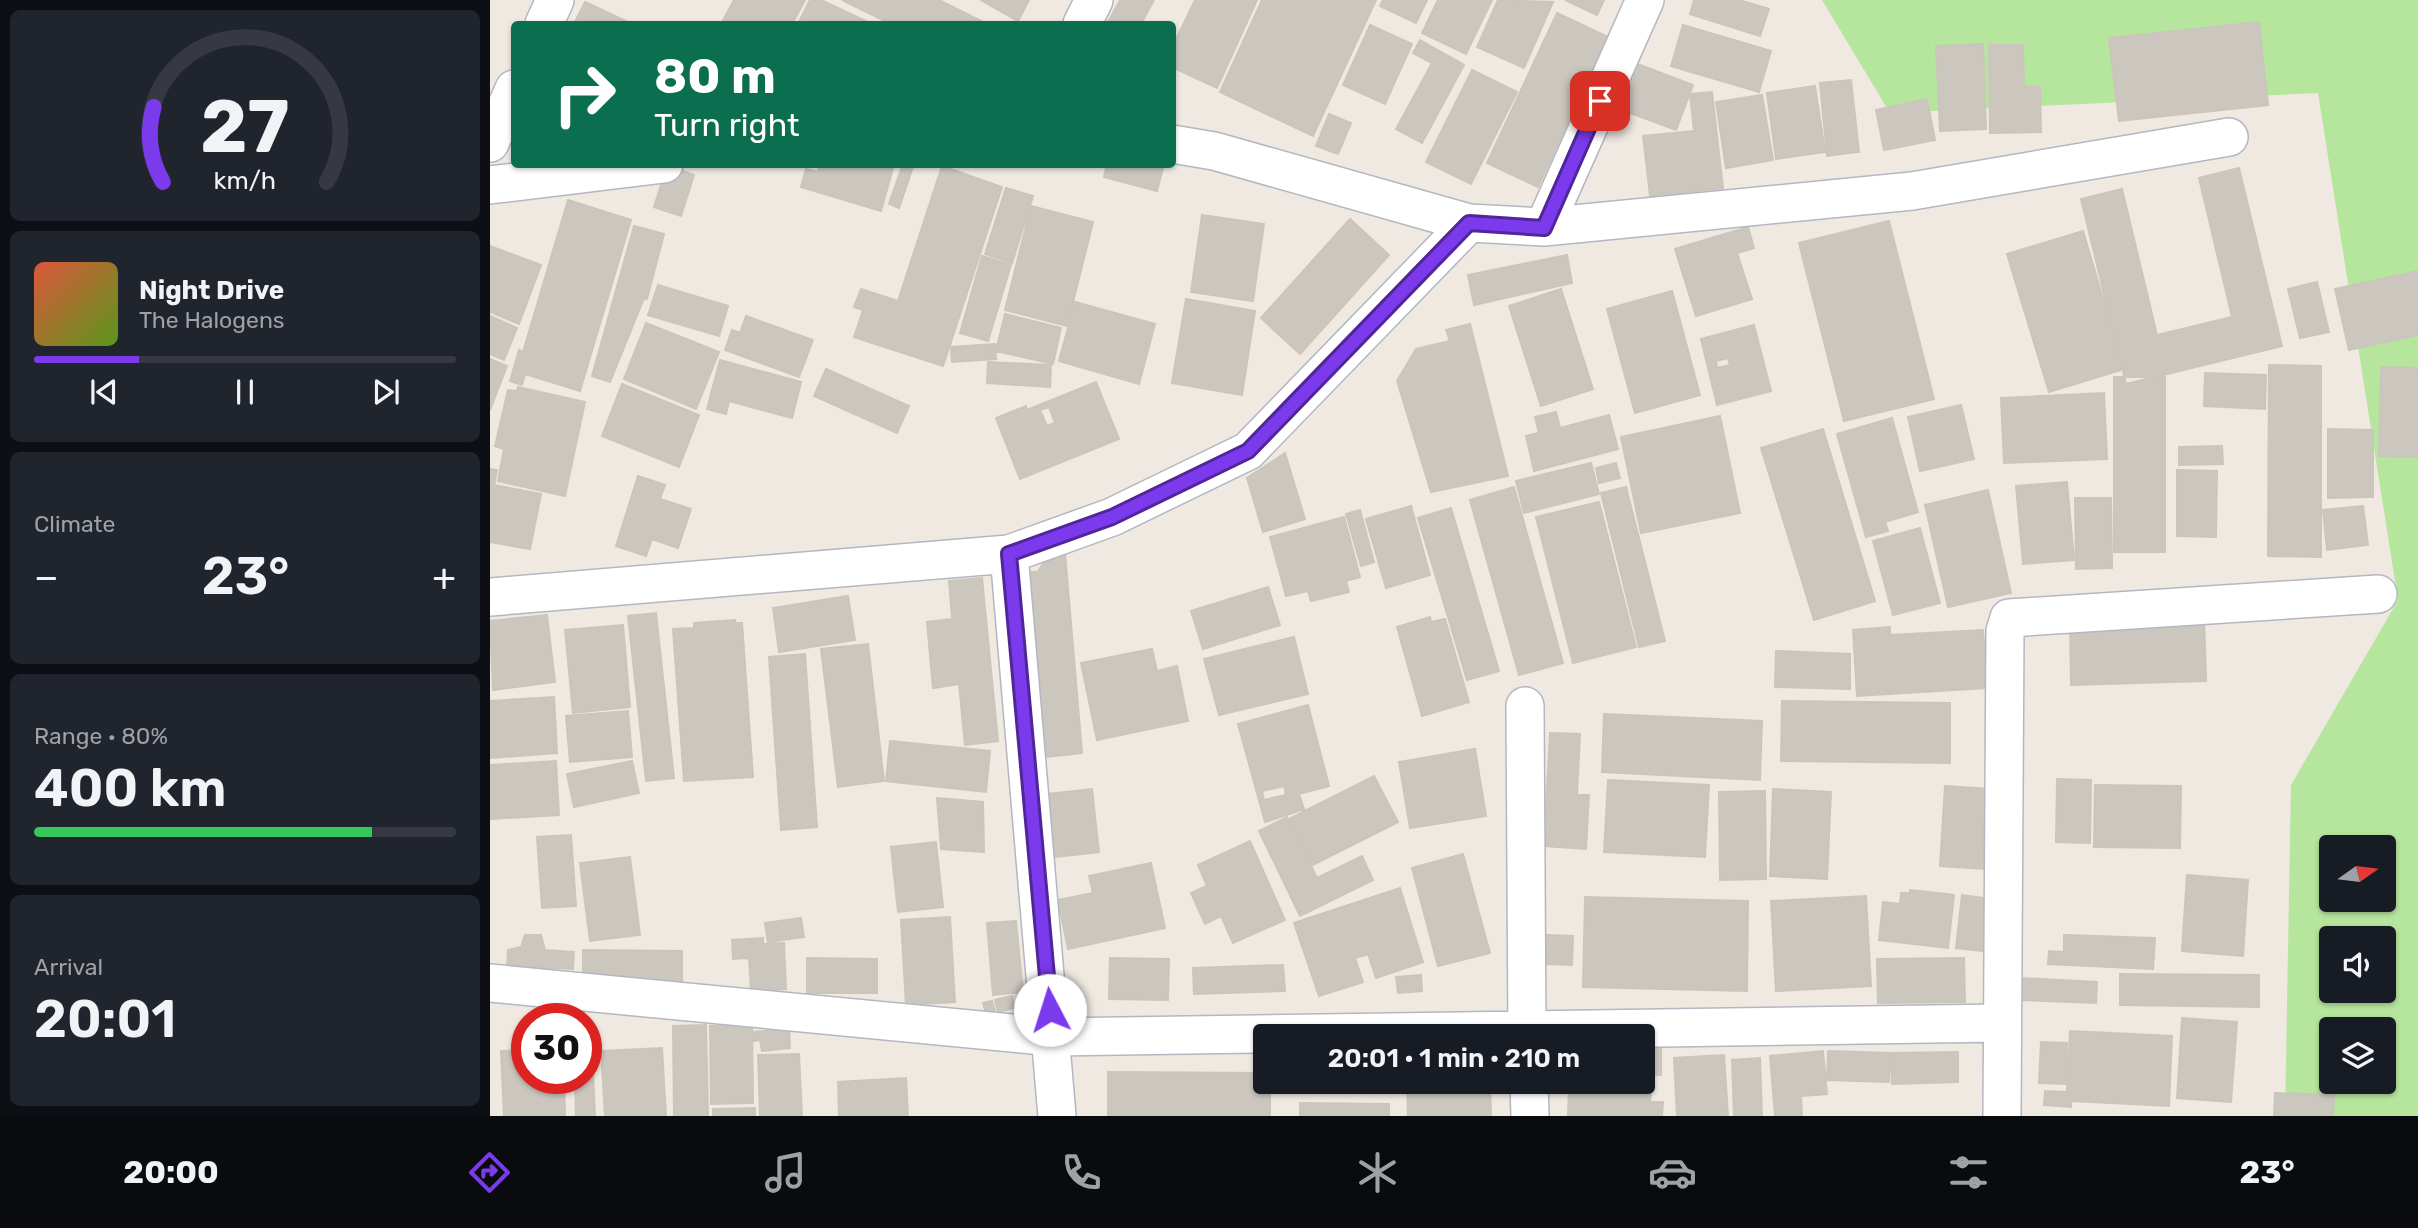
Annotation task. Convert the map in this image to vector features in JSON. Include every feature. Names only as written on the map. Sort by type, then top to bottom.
[{"type":"street","points":[[545,21],[555,0]]},
{"type":"street","points":[[1084,21],[1094,0]]},
{"type":"street","points":[[1544,228],[1645,0]]},
{"type":"street","points":[[490,143],[511,96]]},
{"type":"street","points":[[1176,145],[1214,150],[1469,223],[1544,228],[1926,190],[2229,137]]},
{"type":"street","points":[[490,185],[631,168]]},
{"type":"street","points":[[490,597],[1009,554],[1112,517],[1248,451],[1469,223]]},
{"type":"street","points":[[1009,554],[1053,1037],[1057,1116]]},
{"type":"street","points":[[2002,1116],[2000,1023],[2005,631],[2009,618],[2378,594]]},
{"type":"street","points":[[1525,706],[1527,1024]]},
{"type":"street","points":[[490,983],[1053,1037],[1253,1035]]},
{"type":"street","points":[[1655,1030],[2000,1023]]},
{"type":"street","points":[[1529,1094],[1530,1116]]},
{"type":"green space","points":[[1822,0],[2418,0],[2418,1116],[2285,1116],[2291,785],[2398,600],[2318,93],[1890,113]]},
{"type":"building","points":[[734,0],[805,0],[794,21],[723,21]]},
{"type":"building","points":[[810,0],[821,0],[866,21],[800,21]]},
{"type":"building","points":[[842,0],[939,0],[981,21],[885,21]]},
{"type":"building","points":[[981,0],[1029,0],[1018,21]]},
{"type":"building","points":[[1120,0],[1154,0],[1143,21],[1109,21]]},
{"type":"building","points":[[1195,0],[1257,0],[1217,88],[1176,69],[1176,40]]},
{"type":"building","points":[[1262,0],[1376,0],[1313,136],[1220,92]]},
{"type":"building","points":[[1383,0],[1427,0],[1416,23],[1380,6]]},
{"type":"building","points":[[1438,0],[1492,0],[1466,54],[1422,33]]},
{"type":"building","points":[[1498,0],[1553,2],[1524,68],[1477,47]]},
{"type":"building","points":[[1565,0],[1604,0],[1597,15]]},
{"type":"building","points":[[1694,0],[1739,0],[1769,9],[1760,36],[1690,14]]},
{"type":"building","points":[[585,2],[626,21],[576,21]]},
{"type":"building","points":[[1557,13],[1608,37],[1538,187],[1487,163]]},
{"type":"building","points":[[2259,22],[2268,105],[2119,121],[2109,38]]},
{"type":"building","points":[[1370,25],[1412,44],[1385,104],[1343,85]]},
{"type":"building","points":[[1683,25],[1771,51],[1759,92],[1671,66]]},
{"type":"building","points":[[1420,40],[1464,65],[1422,143],[1396,129],[1432,63],[1413,53]]},
{"type":"building","points":[[1983,44],[1986,129],[1940,131],[1936,46]]},
{"type":"building","points":[[1989,45],[2023,45],[2024,86],[2040,87],[2041,132],[1990,133]]},
{"type":"building","points":[[1635,63],[1693,85],[1676,130],[1619,109]]},
{"type":"building","points":[[1472,70],[1517,92],[1471,184],[1426,162]]},
{"type":"building","points":[[1851,80],[1859,152],[1827,156],[1820,83]]},
{"type":"building","points":[[1815,86],[1825,152],[1776,159],[1767,93]]},
{"type":"building","points":[[1712,92],[1723,188],[1650,196],[1643,136],[1694,131],[1690,94]]},
{"type":"building","points":[[1762,95],[1773,160],[1726,168],[1716,102]]},
{"type":"building","points":[[1927,99],[1935,140],[1884,150],[1876,110]]},
{"type":"building","points":[[1329,114],[1351,123],[1338,154],[1316,146]]},
{"type":"building","points":[[666,168],[694,175],[681,216],[654,207]]},
{"type":"building","points":[[819,168],[893,168],[881,211],[801,187],[806,169],[818,172]]},
{"type":"building","points":[[902,168],[913,168],[899,208],[889,204]]},
{"type":"building","points":[[941,168],[1002,187],[943,366],[854,337],[863,310],[854,307],[861,289],[898,301]]},
{"type":"building","points":[[1106,168],[1163,168],[1157,191],[1104,177]]},
{"type":"building","points":[[2239,168],[2282,346],[2126,384],[2081,199],[2122,189],[2157,335],[2232,317],[2199,178]]},
{"type":"building","points":[[1006,188],[1033,196],[1012,263],[985,254]]},
{"type":"building","points":[[568,200],[631,220],[580,391],[525,374],[522,385],[510,381],[519,350],[523,352]]},
{"type":"building","points":[[1031,206],[1093,222],[1067,326],[1005,310]]},
{"type":"building","points":[[1202,215],[1264,224],[1253,301],[1191,292]]},
{"type":"building","points":[[1350,219],[1389,255],[1300,354],[1261,318]]},
{"type":"building","points":[[1889,221],[1934,399],[1844,421],[1799,243]]},
{"type":"building","points":[[634,226],[664,234],[647,299],[644,298],[610,382],[592,376]]},
{"type":"building","points":[[1748,227],[1754,248],[1737,253],[1752,299],[1696,316],[1675,249]]},
{"type":"building","points":[[2083,231],[2124,369],[2049,392],[2007,254]]},
{"type":"building","points":[[490,246],[541,265],[519,324],[490,312]]},
{"type":"building","points":[[1567,255],[1572,283],[1474,305],[1468,275]]},
{"type":"building","points":[[982,256],[1011,265],[988,341],[960,333]]},
{"type":"building","points":[[2418,271],[2418,335],[2349,350],[2335,289]]},
{"type":"building","points":[[2317,282],[2329,332],[2300,338],[2288,289]]},
{"type":"building","points":[[658,285],[728,306],[719,336],[648,315]]},
{"type":"building","points":[[1561,289],[1593,389],[1541,406],[1509,306]]},
{"type":"building","points":[[1672,291],[1700,395],[1635,413],[1607,309]]},
{"type":"building","points":[[1186,299],[1255,311],[1242,395],[1172,383]]},
{"type":"building","points":[[1075,302],[1155,324],[1139,384],[1059,361]]},
{"type":"building","points":[[1005,314],[1061,328],[1053,364],[996,351]]},
{"type":"building","points":[[490,316],[517,328],[504,360],[490,354]]},
{"type":"building","points":[[746,316],[813,340],[799,377],[725,350],[732,330],[740,333]]},
{"type":"building","points":[[646,323],[719,352],[696,409],[624,379]]},
{"type":"building","points":[[1470,324],[1508,476],[1431,492],[1397,381],[1416,349],[1450,341],[1446,330]]},
{"type":"building","points":[[1754,325],[1771,391],[1717,405],[1701,339]],"holes":[[[1728,358],[1730,365],[1717,368],[1716,361]]]},
{"type":"building","points":[[995,344],[996,359],[952,362],[951,347]]},
{"type":"building","points":[[490,359],[507,366],[490,410]]},
{"type":"building","points":[[720,360],[801,382],[792,418],[729,401],[726,414],[707,409]]},
{"type":"building","points":[[988,362],[1051,365],[1050,387],[987,383]]},
{"type":"building","points":[[2269,365],[2321,366],[2321,557],[2268,556]]},
{"type":"building","points":[[2381,367],[2418,368],[2418,457],[2379,456]]},
{"type":"building","points":[[826,369],[909,406],[897,433],[814,396]]},
{"type":"building","points":[[2205,373],[2266,375],[2265,409],[2204,406]]},
{"type":"building","points":[[2114,377],[2165,377],[2165,552],[2114,552]]},
{"type":"building","points":[[1096,382],[1119,439],[1020,479],[996,418],[1026,406],[1027,410]],"holes":[[[1049,407],[1055,423],[1047,426],[1040,410]]]},
{"type":"building","points":[[622,384],[699,415],[679,467],[602,436]]},
{"type":"building","points":[[518,387],[585,402],[565,496],[498,481],[504,449],[495,446],[508,390],[517,391]]},
{"type":"building","points":[[2104,393],[2107,459],[2004,463],[2001,398]]},
{"type":"building","points":[[1961,405],[1974,459],[1920,471],[1908,417]]},
{"type":"building","points":[[1556,412],[1560,428],[1609,415],[1618,449],[1534,471],[1526,436],[1539,433],[1535,417]]},
{"type":"building","points":[[1720,416],[1740,513],[1641,533],[1621,437]]},
{"type":"building","points":[[1892,418],[1918,512],[1885,522],[1888,531],[1866,537],[1837,434]]},
{"type":"building","points":[[1823,429],[1875,601],[1814,620],[1761,448]]},
{"type":"building","points":[[2328,429],[2373,430],[2373,497],[2328,498]]},
{"type":"building","points":[[2222,446],[2223,464],[2179,465],[2179,447]]},
{"type":"building","points":[[1285,453],[1305,519],[1263,532],[1247,478]]},
{"type":"building","points":[[1591,463],[1599,494],[1524,513],[1516,481]]},
{"type":"building","points":[[1616,463],[1620,478],[1599,483],[1596,468]]},
{"type":"building","points":[[490,469],[497,470],[494,485],[541,494],[530,549],[490,542]]},
{"type":"building","points":[[2177,470],[2217,471],[2216,537],[2177,536]]},
{"type":"building","points":[[638,476],[665,485],[660,499],[691,509],[678,548],[652,539],[646,556],[616,546]]},
{"type":"building","points":[[2067,482],[2074,560],[2023,564],[2016,486]]},
{"type":"building","points":[[1514,487],[1563,663],[1519,675],[1470,500]]},
{"type":"building","points":[[1626,487],[1665,641],[1639,647],[1601,493]]},
{"type":"building","points":[[1988,490],[2011,593],[1948,607],[1925,505]]},
{"type":"building","points":[[2075,498],[2111,498],[2112,568],[2076,569]]},
{"type":"building","points":[[1599,502],[1636,647],[1573,663],[1536,517]]},
{"type":"building","points":[[1411,506],[1430,575],[1386,588],[1366,519]]},
{"type":"building","points":[[2363,506],[2368,545],[2327,550],[2323,510]]},
{"type":"building","points":[[1451,508],[1499,671],[1467,680],[1418,518]]},
{"type":"building","points":[[1360,510],[1374,562],[1361,566],[1346,514]]},
{"type":"building","points":[[1344,517],[1360,577],[1346,581],[1349,592],[1311,601],[1308,591],[1286,596],[1270,537]]},
{"type":"building","points":[[1920,528],[1940,603],[1893,615],[1873,541]]},
{"type":"building","points":[[1064,541],[1082,753],[1046,757],[1029,572],[1038,572],[1055,543]]},
{"type":"building","points":[[982,578],[998,741],[965,745],[959,684],[933,688],[927,622],[952,619],[949,581]]},
{"type":"building","points":[[1268,587],[1280,625],[1203,649],[1191,611]]},
{"type":"building","points":[[848,596],[855,640],[779,652],[773,608]]},
{"type":"building","points":[[656,613],[674,778],[646,781],[628,616]]},
{"type":"building","points":[[547,615],[555,682],[493,690],[490,621]]},
{"type":"building","points":[[2204,616],[2206,681],[2071,685],[2070,620]]},
{"type":"building","points":[[1430,617],[1431,622],[1445,619],[1469,702],[1422,716],[1397,627]]},
{"type":"building","points":[[735,620],[735,623],[742,623],[753,777],[684,781],[673,629],[694,628],[694,623]]},
{"type":"building","points":[[623,625],[630,707],[573,713],[565,630]]},
{"type":"building","points":[[1890,627],[1890,635],[1983,630],[1987,688],[1857,696],[1853,630]]},
{"type":"building","points":[[1294,637],[1308,694],[1219,715],[1204,659]]},
{"type":"building","points":[[868,644],[884,781],[838,787],[821,649]]},
{"type":"building","points":[[1152,649],[1157,671],[1177,666],[1188,721],[1097,740],[1081,663]]},
{"type":"building","points":[[1776,651],[1850,654],[1850,689],[1775,687]]},
{"type":"building","points":[[805,654],[817,827],[781,830],[769,657]]},
{"type":"building","points":[[554,697],[557,753],[490,758],[490,701]]},
{"type":"building","points":[[1782,701],[1950,703],[1950,763],[1781,761]]},
{"type":"building","points":[[1308,705],[1329,786],[1299,794],[1304,809],[1265,822],[1238,724]],"holes":[[[1284,786],[1286,795],[1264,800],[1262,791]]]},
{"type":"building","points":[[628,711],[632,757],[570,762],[566,716]]},
{"type":"building","points":[[1604,714],[1762,721],[1760,780],[1602,772]]},
{"type":"building","points":[[1550,733],[1580,734],[1577,795],[1589,795],[1586,849],[1544,846]]},
{"type":"building","points":[[890,741],[990,751],[986,792],[886,781]]},
{"type":"building","points":[[1475,749],[1486,816],[1410,828],[1399,762]]},
{"type":"building","points":[[556,761],[559,815],[490,819],[490,765]]},
{"type":"building","points":[[632,761],[639,793],[574,807],[567,774]]},
{"type":"building","points":[[1374,776],[1398,822],[1313,865],[1289,819]]},
{"type":"building","points":[[2057,779],[2091,780],[2090,843],[2056,842]]},
{"type":"building","points":[[1608,780],[1709,785],[1705,857],[1604,852]]},
{"type":"building","points":[[2095,785],[2181,786],[2180,848],[2094,847]]},
{"type":"building","points":[[1945,786],[1989,789],[1985,869],[1940,866]]},
{"type":"building","points":[[1092,789],[1099,852],[1055,857],[1048,794]]},
{"type":"building","points":[[1773,789],[1831,792],[1827,879],[1770,876]]},
{"type":"building","points":[[1765,791],[1766,879],[1720,880],[1719,792]]},
{"type":"building","points":[[937,798],[983,802],[984,852],[941,849]]},
{"type":"building","points":[[1287,817],[1317,878],[1362,856],[1373,880],[1300,916],[1259,831]]},
{"type":"building","points":[[571,835],[576,906],[542,908],[537,837]]},
{"type":"building","points":[[1250,841],[1285,920],[1233,943],[1221,916],[1205,924],[1191,893],[1207,886],[1198,865]]},
{"type":"building","points":[[936,842],[943,907],[898,912],[891,847]]},
{"type":"building","points":[[1463,854],[1490,953],[1438,966],[1412,868]]},
{"type":"building","points":[[630,857],[640,935],[590,941],[580,863]]},
{"type":"building","points":[[1151,863],[1165,928],[1068,949],[1058,900],[1093,893],[1089,876]]},
{"type":"building","points":[[2187,875],[2248,880],[2243,956],[2182,951]]},
{"type":"building","points":[[1400,888],[1423,962],[1376,978],[1368,954],[1355,958],[1363,982],[1319,996],[1294,923]]},
{"type":"building","points":[[1910,890],[1954,895],[1948,948],[1879,940],[1883,902],[1900,904],[1901,893],[1910,893]]},
{"type":"building","points":[[1962,895],[1998,900],[1991,952],[1956,948]]},
{"type":"building","points":[[1866,896],[1871,986],[1776,991],[1771,901]]},
{"type":"building","points":[[1585,897],[1748,901],[1747,991],[1583,987]]},
{"type":"building","points":[[950,917],[955,1002],[906,1005],[901,920]]},
{"type":"building","points":[[801,918],[804,937],[768,942],[765,923]]},
{"type":"building","points":[[1016,921],[1023,992],[993,995],[987,923]]},
{"type":"building","points":[[525,935],[541,935],[545,950],[574,952],[573,969],[507,966],[508,950],[521,947]]},
{"type":"building","points":[[1546,935],[1573,936],[1572,965],[1545,964]]},
{"type":"building","points":[[2064,935],[2155,938],[2153,969],[2048,964],[2049,951],[2064,952]]},
{"type":"building","points":[[763,938],[763,944],[784,943],[786,989],[751,991],[749,958],[733,959],[732,940]]},
{"type":"building","points":[[583,950],[682,951],[682,982],[583,986]]},
{"type":"building","points":[[807,958],[877,959],[877,993],[807,993]]},
{"type":"building","points":[[1110,958],[1169,959],[1168,1000],[1109,999]]},
{"type":"building","points":[[1964,958],[1965,1002],[1878,1003],[1877,959]]},
{"type":"building","points":[[1283,965],[1285,991],[1194,994],[1193,968]]},
{"type":"building","points":[[2120,974],[2259,975],[2259,1007],[2120,1005]]},
{"type":"building","points":[[1421,975],[1422,991],[1398,993],[1396,977]]},
{"type":"building","points":[[2022,978],[2097,982],[2096,1003],[2021,1000]]},
{"type":"building","points":[[1012,996],[1014,1008],[998,1012],[995,1000]]},
{"type":"building","points":[[992,1001],[995,1011],[986,1013],[983,1003]]},
{"type":"building","points":[[2182,1018],[2237,1022],[2231,1102],[2177,1098]]},
{"type":"building","points":[[706,1025],[708,1116],[674,1116],[673,1026]]},
{"type":"building","points":[[752,1025],[753,1103],[711,1104],[710,1026]]},
{"type":"building","points":[[789,1029],[790,1048],[762,1051],[760,1040],[754,1041],[753,1032]]},
{"type":"building","points":[[2070,1031],[2172,1036],[2169,1106],[2071,1101],[2071,1107],[2044,1105],[2045,1091],[2067,1092]]},
{"type":"building","points":[[2041,1042],[2067,1043],[2066,1084],[2039,1083]]},
{"type":"building","points":[[662,1048],[666,1116],[605,1116],[602,1051]]},
{"type":"building","points":[[1655,1048],[1661,1048],[1661,1075],[1655,1075]]},
{"type":"building","points":[[501,1051],[511,1051],[511,1094],[564,1094],[565,1116],[504,1116]]},
{"type":"building","points":[[1823,1051],[1827,1094],[1801,1096],[1802,1116],[1775,1116],[1770,1056]]},
{"type":"building","points":[[1828,1051],[1890,1053],[1889,1082],[1827,1080]]},
{"type":"building","points":[[1958,1052],[1958,1082],[1892,1084],[1891,1053]]},
{"type":"building","points":[[799,1054],[802,1116],[760,1116],[758,1055]]},
{"type":"building","points":[[1724,1055],[1728,1116],[1677,1116],[1674,1058]]},
{"type":"building","points":[[1760,1058],[1762,1116],[1734,1116],[1732,1060]]},
{"type":"building","points":[[1108,1072],[1253,1073],[1253,1094],[1270,1094],[1270,1116],[1108,1116]]},
{"type":"building","points":[[906,1078],[908,1116],[839,1116],[838,1082]]},
{"type":"building","points":[[2275,1093],[2334,1095],[2333,1116],[2274,1116]]},
{"type":"building","points":[[575,1094],[594,1094],[595,1116],[576,1116]]},
{"type":"building","points":[[1407,1094],[1490,1094],[1491,1116],[1408,1116]]},
{"type":"building","points":[[1569,1094],[1651,1094],[1650,1102],[1663,1102],[1662,1116],[1568,1116]]},
{"type":"building","points":[[1300,1103],[1389,1104],[1389,1116],[1300,1116]]},
{"type":"building","points":[[755,1108],[755,1116],[713,1116],[713,1109]]},
{"type":"route","points":[[1050,1010],[1009,554],[1112,517],[1248,451],[1469,223],[1544,228],[1600,101]]}]
